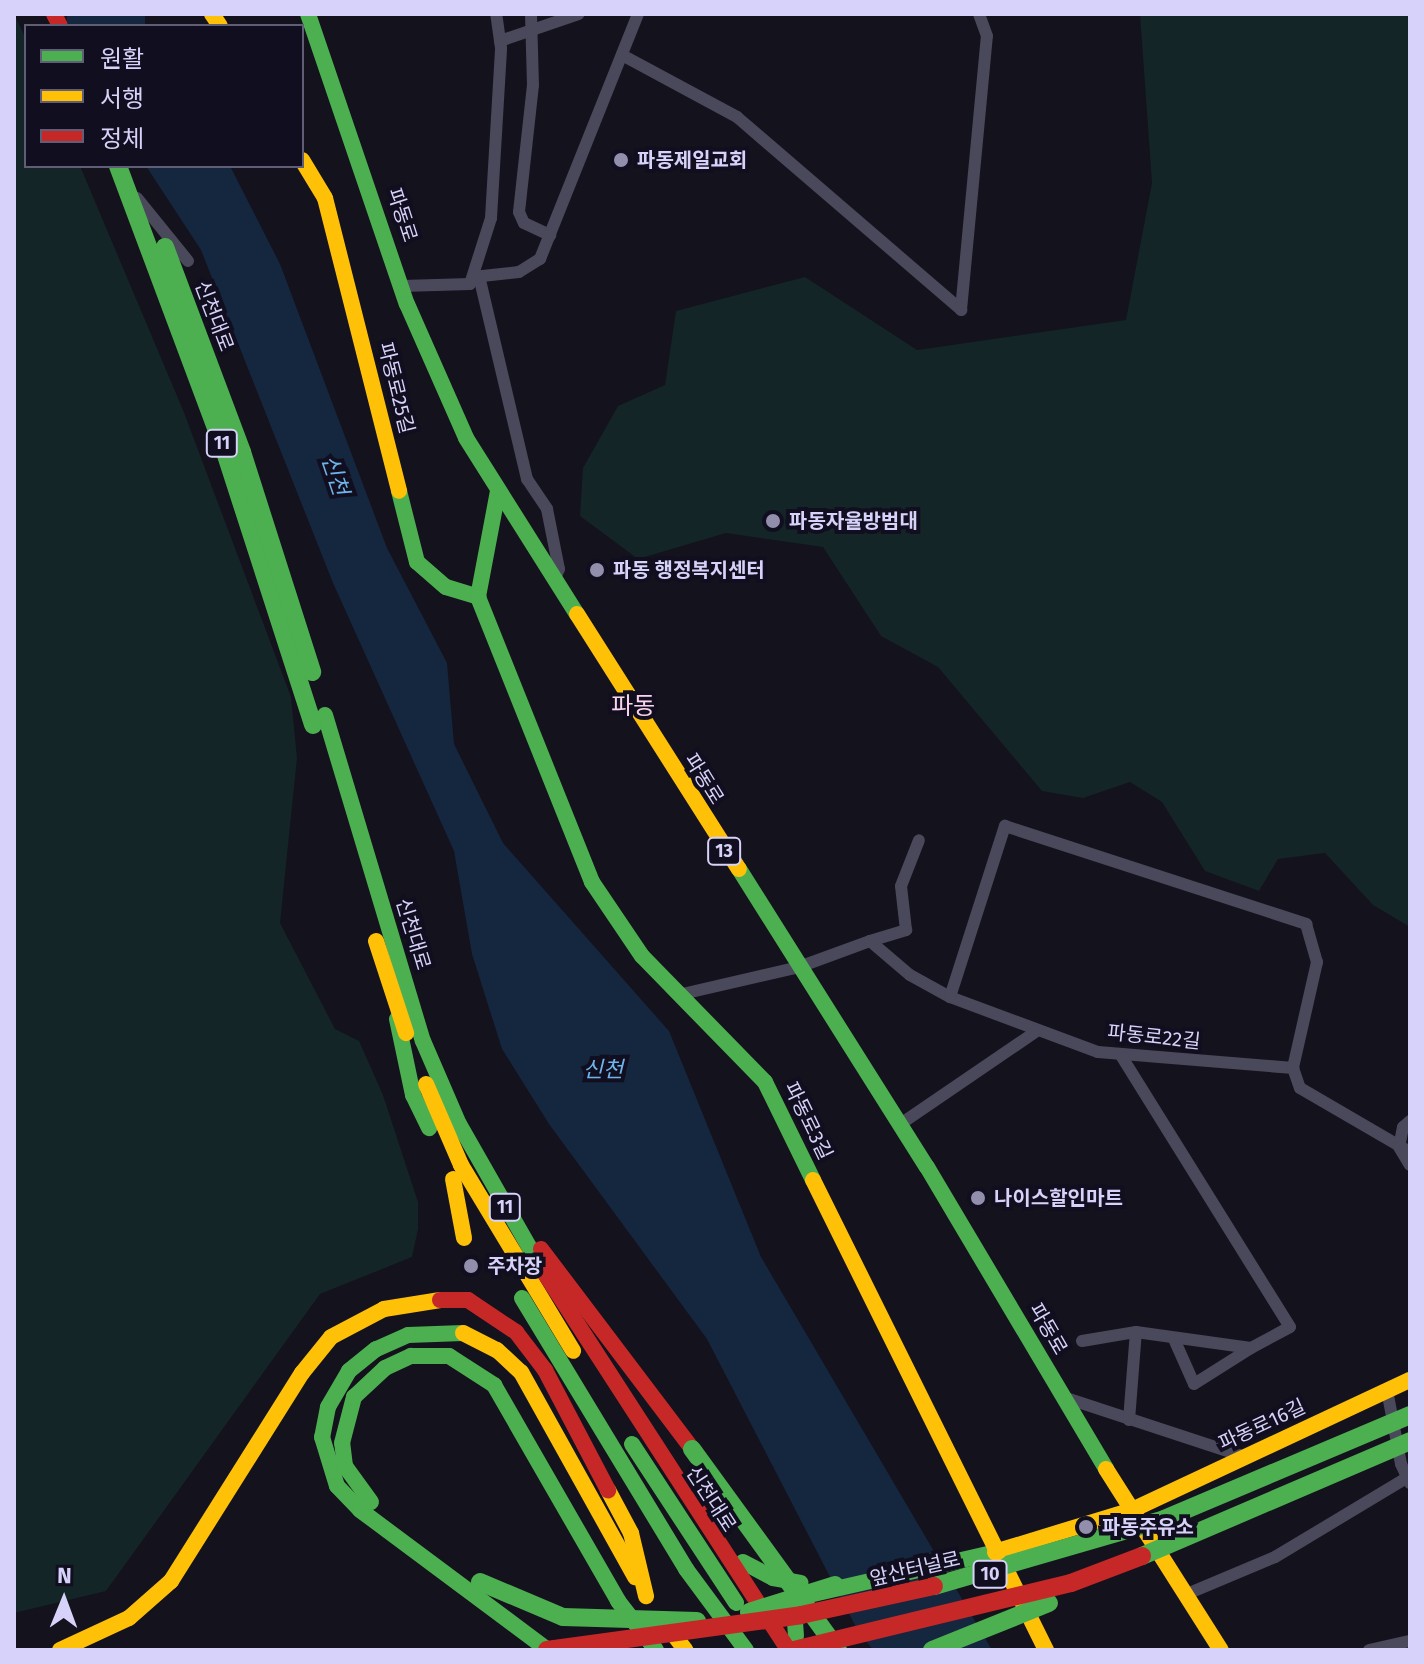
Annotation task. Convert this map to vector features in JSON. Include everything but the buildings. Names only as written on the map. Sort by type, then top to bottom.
[{"type":"main road","name":"파동로","points":[[308,14],[437,379],[498,491],[899,1125],[1132,1510],[1221,1650]]},
{"type":"main road","name":"파동로25길","points":[[304,163],[325,198],[417,562],[446,587],[478,597]]},
{"type":"main road","name":"신천대로","points":[[119,168],[224,449],[319,720],[423,1041],[459,1124],[510,1217],[683,1495],[796,1647]]},
{"type":"main road","name":"신천대로","points":[[134,168],[242,452],[319,720],[393,999],[461,1165],[519,1266],[743,1619],[770,1650]]},
{"type":"main road","points":[[478,597],[498,491]]},
{"type":"main road","name":"파동로3길","points":[[478,597],[592,882],[642,956],[765,1082],[1046,1650]]},
{"type":"main road","name":"11","points":[[389,934],[537,1245],[796,1647]]},
{"type":"main road","name":"11","points":[[393,999],[413,1095],[453,1179],[686,1569],[746,1650]]},
{"type":"main road","points":[[453,1179],[464,1238]]},
{"type":"main road","points":[[537,1245],[692,1449],[838,1650]]},
{"type":"main road","points":[[505,1299],[546,1338]]},
{"type":"main road","points":[[60,1650],[129,1618],[171,1581],[302,1373],[331,1337],[384,1309],[421,1300],[468,1300],[516,1332],[545,1370],[631,1533],[646,1596]]},
{"type":"main road","points":[[547,1650],[360,1510],[327,1466],[322,1437],[328,1407],[349,1371],[376,1349],[408,1335],[438,1330],[470,1334],[521,1372],[646,1596],[685,1650]]},
{"type":"main road","points":[[656,1650],[618,1601],[494,1385],[449,1356],[411,1356],[368,1380],[354,1397],[342,1443],[345,1466],[358,1490],[377,1508],[480,1582],[563,1617],[743,1619]]},
{"type":"main road","name":"파동로16길","points":[[743,1619],[826,1587],[996,1552],[1132,1510],[1387,1390]]},
{"type":"main road","name":"앞산터널로","points":[[547,1650],[925,1591],[1057,1554],[1249,1487],[1410,1415]]},
{"type":"main road","name":"10","points":[[796,1647],[1023,1598],[1146,1557],[1410,1441]]},
{"type":"main road","points":[[932,1650],[1092,1585],[1146,1557]]},
{"type":"main road","points":[[746,1566],[826,1587]]},
{"type":"main road","points":[[796,1647],[794,1608],[826,1587]]},
{"type":"street","points":[[402,286],[470,284],[476,276],[491,218],[500,41],[496,14]]},
{"type":"street","points":[[531,14],[533,85],[519,212],[524,223],[550,235]]},
{"type":"street","points":[[500,41],[579,14]]},
{"type":"street","points":[[476,276],[519,272],[540,259],[638,14]]},
{"type":"street","points":[[622,55],[657,70],[737,117],[961,310],[987,36],[979,14]]},
{"type":"street","points":[[114,168],[188,261]]},
{"type":"street","points":[[476,276],[527,479],[547,509],[559,569],[554,580]]},
{"type":"street","points":[[950,997],[1005,826],[1306,924],[1317,962],[1293,1068],[1300,1088],[1405,1149]]},
{"type":"street","points":[[678,995],[799,967],[906,930],[901,886],[919,840]]},
{"type":"street","name":"파동로22길","points":[[870,941],[910,975],[950,997],[1037,1031],[1121,1056],[1293,1068]]},
{"type":"street","points":[[899,1125],[1037,1031]]},
{"type":"street","points":[[1121,1056],[1290,1327],[1194,1384],[1174,1339]]},
{"type":"street","points":[[1410,1121],[1403,1127],[1410,1165]]},
{"type":"street","points":[[1082,1341],[1136,1332],[1251,1348]]},
{"type":"street","points":[[1129,1420],[1136,1332]]},
{"type":"street","points":[[1187,1594],[1275,1557],[1409,1479],[1387,1390],[1410,1380]]},
{"type":"street","points":[[1063,1397],[1247,1457]]},
{"type":"street","points":[[1369,1650],[1407,1644]]},
{"type":"shaded area","points":[[14,14],[24,35],[24,168],[81,168],[183,410],[291,697],[297,758],[280,923],[335,1029],[359,1041],[383,1095],[418,1202],[418,1229],[412,1257],[320,1294],[106,1591],[14,1613]]},
{"type":"shaded area","points":[[1140,14],[1410,14],[1410,927],[1373,905],[1325,853],[1278,859],[1259,891],[1205,871],[1162,802],[1130,782],[1083,798],[1042,791],[938,667],[881,636],[823,547],[726,533],[638,559],[580,516],[583,468],[618,406],[665,385],[676,311],[805,277],[917,350],[1126,320],[1152,183]]},
{"type":"water","points":[[67,14],[145,14],[145,24],[67,24]]},
{"type":"water","name":"신천","points":[[147,168],[231,168],[280,264],[387,548],[447,663],[454,744],[503,843],[669,1031],[761,1257],[992,1650],[873,1650],[858,1631],[707,1339],[549,1124],[502,1049],[472,954],[454,851],[333,583],[201,250]]},
{"type":"traffic: fast","points":[[308,14],[407,304],[466,438],[577,614]]},
{"type":"traffic: fast","points":[[119,168],[224,449],[313,725]]},
{"type":"traffic: fast","points":[[165,247],[242,452],[312,672]]},
{"type":"traffic: fast","points":[[399,491],[417,562],[446,587],[478,597]]},
{"type":"traffic: fast","points":[[498,491],[478,597],[592,882],[642,956],[765,1082],[813,1180]]},
{"type":"traffic: fast","points":[[325,715],[423,1041],[459,1124],[540,1266]]},
{"type":"traffic: fast","points":[[739,869],[927,1167],[1106,1469]]},
{"type":"traffic: fast","points":[[397,1019],[413,1095],[429,1128]]},
{"type":"traffic: fast","points":[[522,1298],[686,1569],[746,1650]]},
{"type":"traffic: fast","points":[[463,1333],[408,1335],[376,1349],[349,1371],[328,1407],[322,1437],[337,1486],[360,1510],[548,1650]]},
{"type":"traffic: fast","points":[[371,1502],[345,1466],[342,1443],[354,1397],[385,1368],[411,1356],[449,1356],[494,1385],[618,1601],[656,1650]]},
{"type":"traffic: fast","points":[[934,1586],[1164,1519],[1410,1415]]},
{"type":"traffic: fast","points":[[1142,1556],[1410,1441]]},
{"type":"traffic: fast","points":[[632,1444],[736,1603]]},
{"type":"traffic: fast","points":[[692,1449],[838,1650]]},
{"type":"traffic: fast","points":[[796,1636],[794,1608],[809,1595],[996,1552]]},
{"type":"traffic: fast","points":[[743,1562],[773,1578],[801,1583]]},
{"type":"traffic: fast","points":[[480,1582],[563,1617],[697,1621]]},
{"type":"traffic: fast","points":[[749,1612],[835,1585]]},
{"type":"traffic: fast","points":[[932,1650],[1049,1603]]},
{"type":"traffic: slow","points":[[212,14],[219,24]]},
{"type":"traffic: slow","points":[[304,163],[325,198],[399,491]]},
{"type":"traffic: slow","points":[[577,614],[739,869]]},
{"type":"traffic: slow","points":[[376,941],[406,1033]]},
{"type":"traffic: slow","points":[[426,1084],[461,1165],[573,1351]]},
{"type":"traffic: slow","points":[[453,1179],[464,1238]]},
{"type":"traffic: slow","points":[[813,1180],[1046,1650]]},
{"type":"traffic: slow","points":[[60,1650],[129,1618],[171,1581],[302,1373],[331,1337],[384,1309],[440,1300]]},
{"type":"traffic: slow","points":[[463,1333],[497,1350],[521,1372],[635,1577]]},
{"type":"traffic: slow","points":[[1132,1510],[1410,1380]]},
{"type":"traffic: slow","points":[[1106,1469],[1221,1650]]},
{"type":"traffic: slow","points":[[608,1490],[631,1533],[646,1596]]},
{"type":"traffic: slow","points":[[998,1551],[1132,1510]]},
{"type":"traffic: slow","points":[[662,1619],[685,1650]]},
{"type":"traffic: jam","points":[[54,14],[59,24]]},
{"type":"traffic: jam","points":[[541,1249],[692,1449]]},
{"type":"traffic: jam","points":[[540,1266],[788,1650]]},
{"type":"traffic: jam","points":[[440,1300],[468,1300],[516,1332],[545,1370],[608,1490]]},
{"type":"traffic: jam","points":[[794,1650],[1071,1583],[1142,1556]]},
{"type":"traffic: jam","points":[[547,1650],[801,1615],[934,1586]]},
{"type":"place","name":"파동제일교회","points":[[621,160]]},
{"type":"place","name":"파동자율방범대","points":[[773,521]]},
{"type":"place","name":"파동 행정복지센터","points":[[597,570]]},
{"type":"place","name":"나이스할인마트","points":[[978,1198]]},
{"type":"place","name":"주차장","points":[[471,1266]]},
{"type":"place","name":"파동주유소","points":[[1086,1527]]},
{"type":"district","name":"파동","points":[[633,707]]}]
